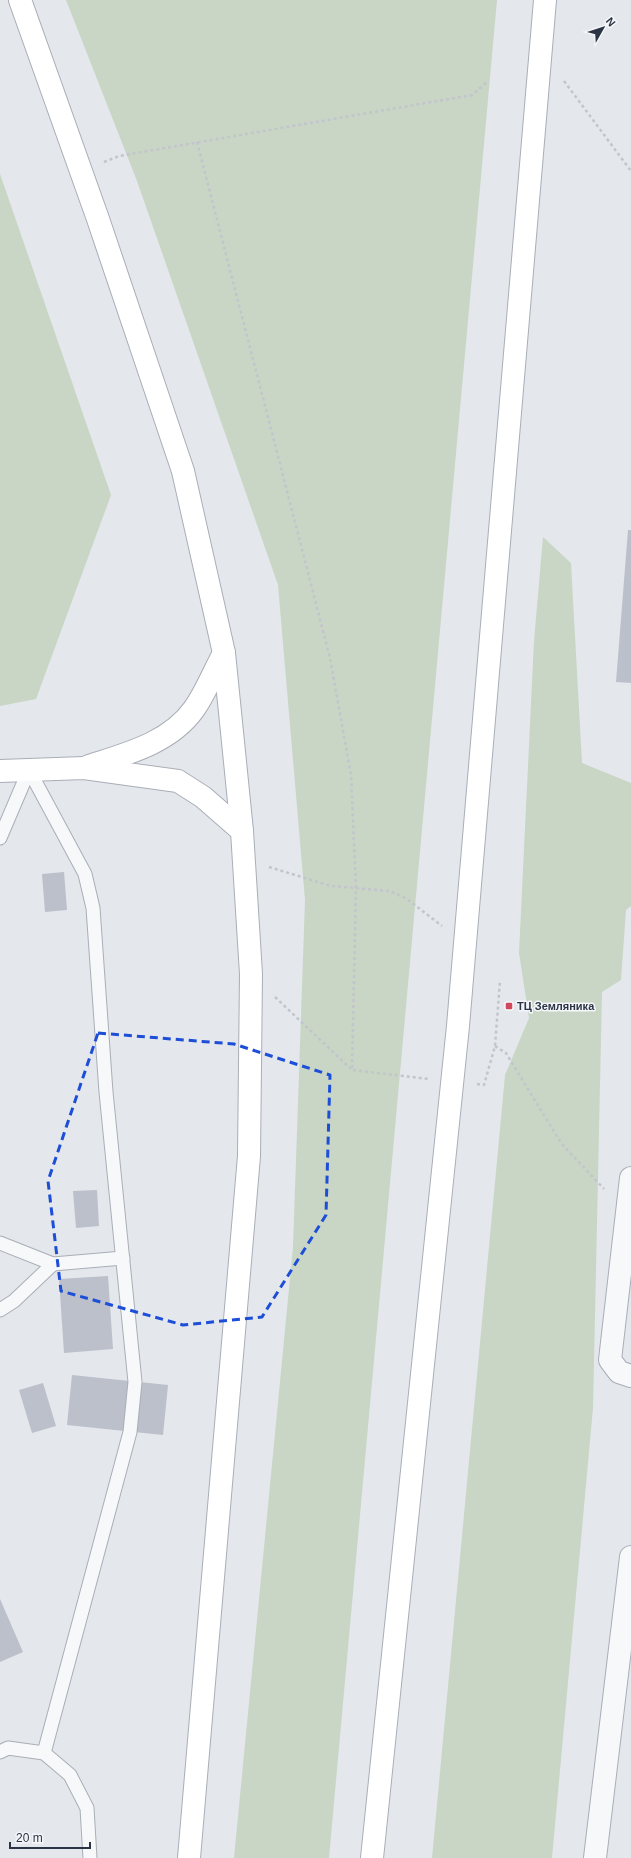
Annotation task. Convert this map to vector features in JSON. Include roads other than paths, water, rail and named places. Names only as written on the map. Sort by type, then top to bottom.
[{"type":"main road","points":[[20,0],[183,471],[224,653],[242,832],[251,974],[249,1156],[189,1858]]},
{"type":"main road","points":[[372,1858],[453,1082],[545,0]]},
{"type":"main road","points":[[84,768],[139,749],[173,731],[194,709],[224,653]]},
{"type":"main road","points":[[0,771],[84,768],[178,781],[203,797],[242,832]]},
{"type":"street","points":[[631,1178],[610,1360],[619,1372],[631,1376]]},
{"type":"street","points":[[595,1858],[631,1557]]},
{"type":"lane","points":[[0,838],[29,770]]},
{"type":"lane","points":[[29,770],[85,874],[93,908],[106,1092],[135,1382],[130,1432],[44,1753]]},
{"type":"lane","points":[[0,1243],[53,1264],[122,1258]]},
{"type":"lane","points":[[0,1310],[14,1301],[53,1264]]},
{"type":"lane","points":[[0,1752],[8,1748],[44,1753],[70,1775],[87,1808],[90,1858]]},
{"type":"place","name":"ТЦ Земляника","points":[[509,1006]]}]
